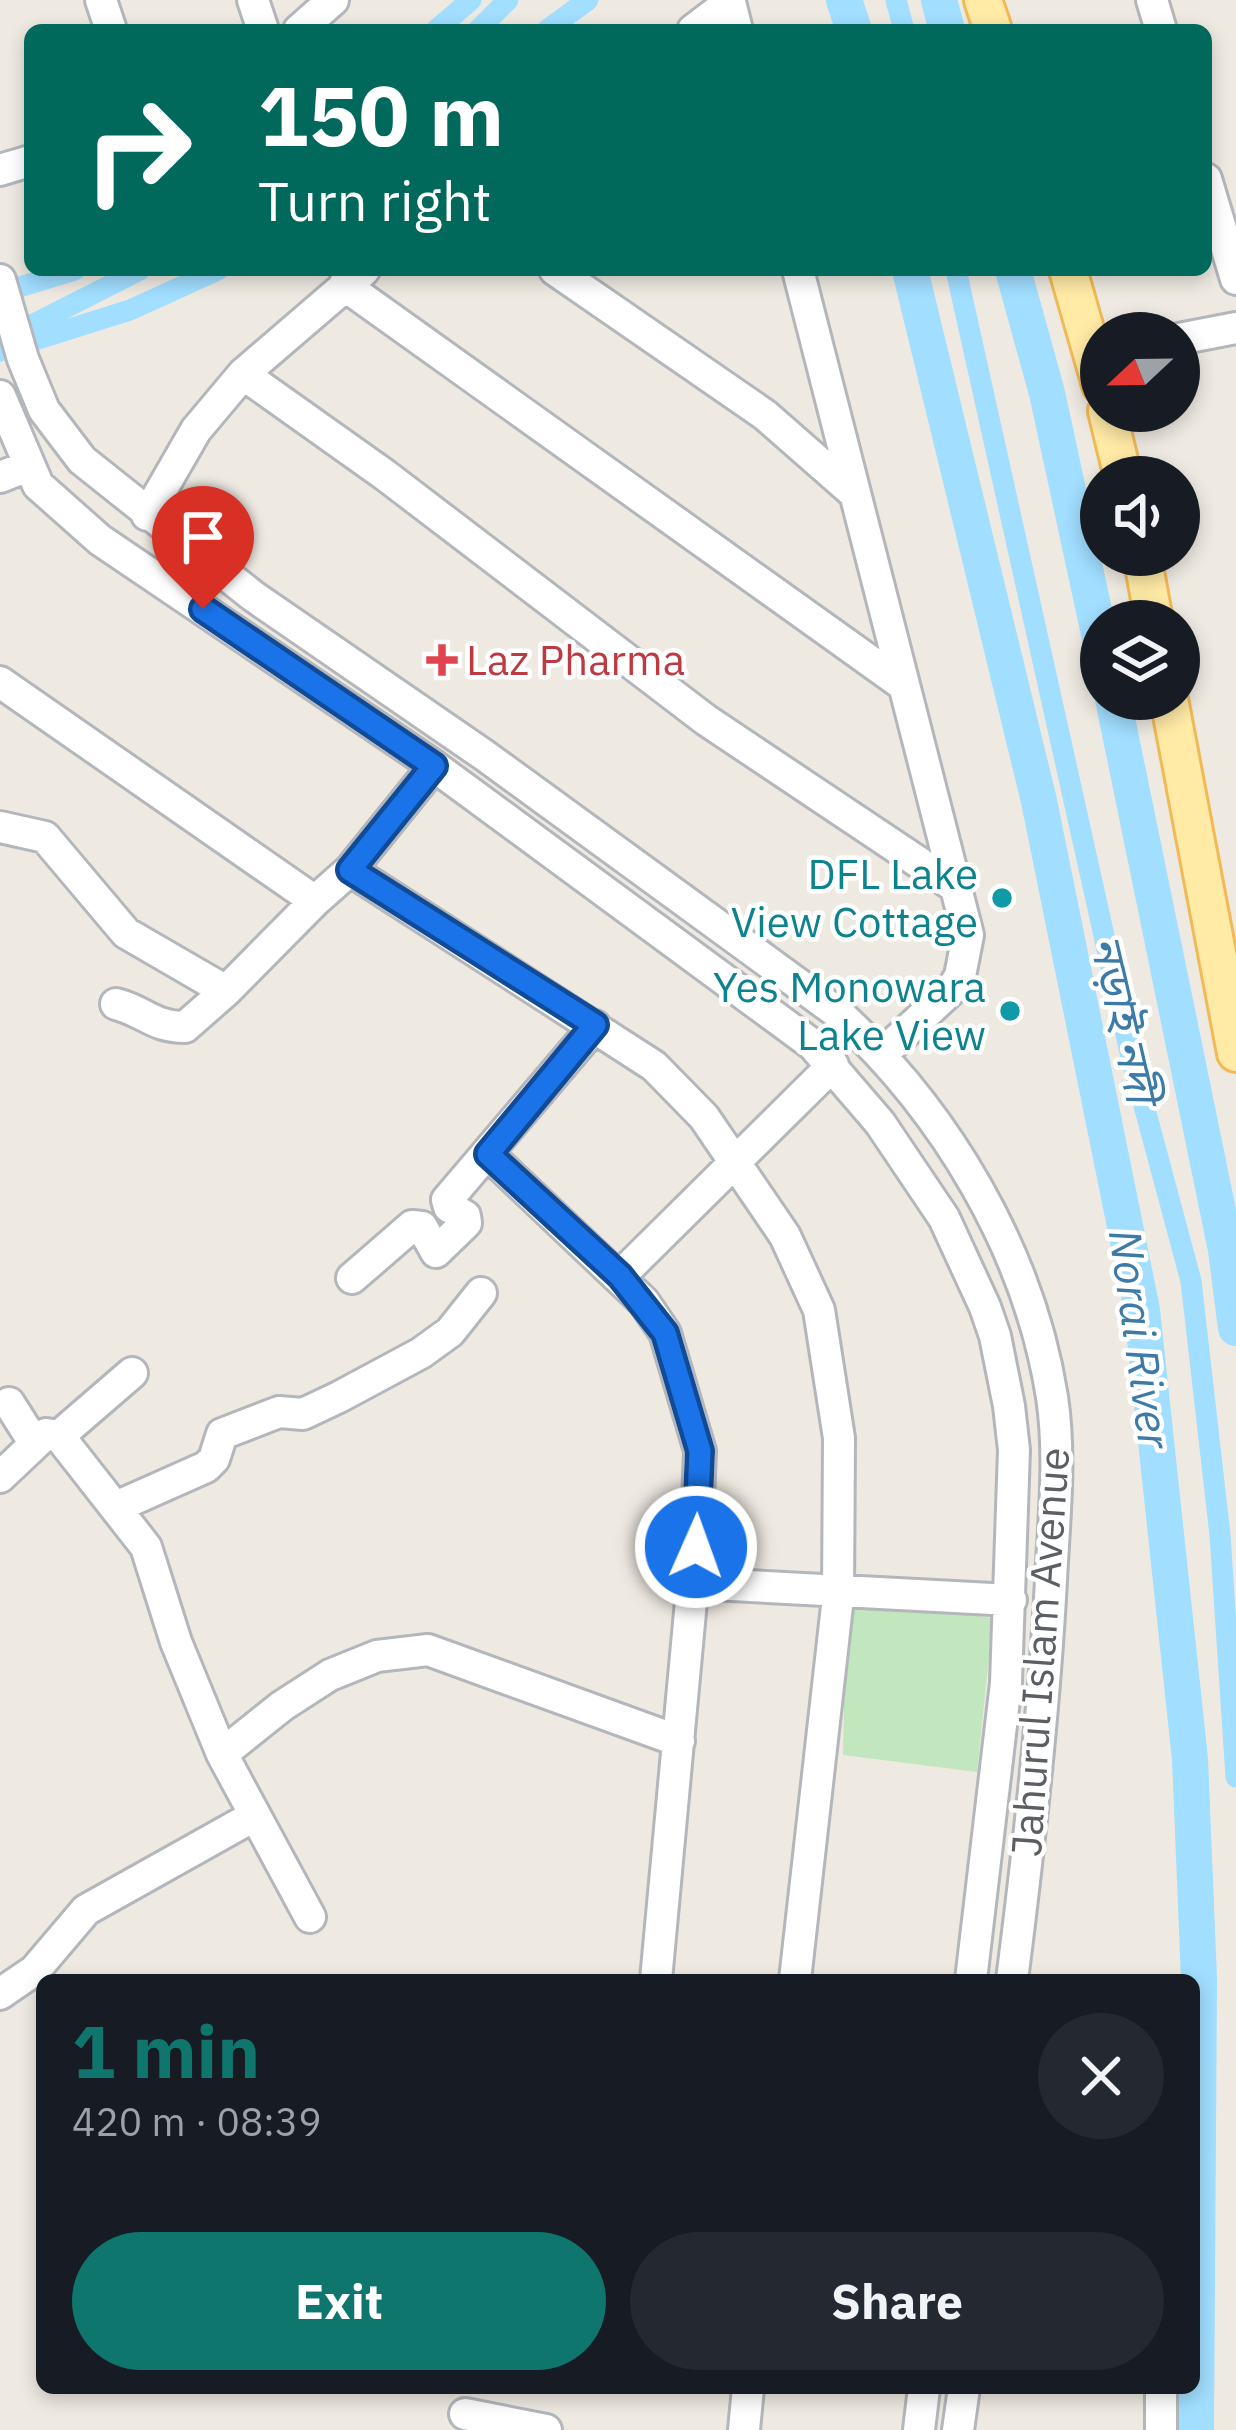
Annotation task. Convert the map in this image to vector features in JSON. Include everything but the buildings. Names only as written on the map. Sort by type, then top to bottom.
[{"type":"main road","points":[[1070,276],[1082,312]]},
{"type":"main road","points":[[1173,720],[1236,1053]]},
{"type":"street","points":[[306,24],[334,0]]},
{"type":"street","points":[[701,24],[730,2],[735,24]]},
{"type":"street","points":[[1212,199],[1236,279]]},
{"type":"street","points":[[564,276],[765,415],[854,493]]},
{"type":"street","points":[[147,515],[196,430],[243,374],[354,277],[902,683]]},
{"type":"street","name":"Jahurul Islam Avenue","points":[[0,280],[44,410],[71,449],[253,596],[484,755],[838,1013],[881,1055],[955,1153],[1006,1245],[1033,1316],[1052,1399],[1055,1515],[1048,1648],[1013,1974]]},
{"type":"street","points":[[801,280],[968,935],[960,976],[952,989],[881,1055]]},
{"type":"street","points":[[1200,335],[1236,328]]},
{"type":"street","points":[[243,374],[385,475],[706,720],[957,888]]},
{"type":"street","name":"Jahurul Islam Avenue","points":[[0,396],[14,471],[100,540],[434,766],[770,1010],[832,1065],[916,1173],[944,1218],[986,1307],[1004,1373],[1013,1450],[1006,1683],[972,1974]]},
{"type":"street","points":[[0,682],[315,901]]},
{"type":"street","points":[[116,1004],[136,1009],[163,1027],[185,1027],[350,870],[434,766]]},
{"type":"street","points":[[0,827],[45,837],[126,933],[226,991]]},
{"type":"street","points":[[350,870],[654,1066],[704,1117],[784,1236],[819,1310],[838,1438],[838,1591],[797,1974]]},
{"type":"street","points":[[352,1278],[412,1226],[422,1227],[438,1251],[466,1223],[465,1216],[449,1207],[447,1200],[595,1025]]},
{"type":"street","points":[[620,1276],[832,1065]]},
{"type":"street","points":[[488,1154],[620,1276],[665,1333],[700,1451],[693,1583],[657,1974]]},
{"type":"street","points":[[116,1507],[206,1467],[214,1460],[222,1434],[279,1412],[303,1414],[421,1353],[450,1332],[482,1293]]},
{"type":"street","points":[[0,1477],[132,1372]]},
{"type":"street","points":[[9,1403],[116,1507],[146,1546],[176,1642],[222,1754],[310,1917]]},
{"type":"street","points":[[693,1583],[1011,1600]]},
{"type":"street","points":[[222,1754],[282,1706],[330,1676],[376,1656],[428,1650],[679,1741]]},
{"type":"street","points":[[0,1994],[35,1970],[86,1910],[254,1816]]},
{"type":"street","points":[[744,2430],[747,2394]]},
{"type":"street","points":[[919,2430],[923,2394]]},
{"type":"street","points":[[958,2430],[963,2394]]},
{"type":"street","points":[[1161,2394],[1161,2430]]},
{"type":"street","points":[[466,2414],[546,2430]]},
{"type":"green space","points":[[846,1598],[993,1618],[977,1772],[843,1755]]},
{"type":"waterway","points":[[443,24],[471,0]]},
{"type":"waterway","points":[[484,24],[508,0]]},
{"type":"waterway","points":[[555,24],[588,0]]},
{"type":"waterway","name":"Norai River","points":[[844,0],[852,24]]},
{"type":"waterway","name":"নড়াই নদী","points":[[896,0],[902,24]]},
{"type":"waterway","name":"Norai River","points":[[939,0],[945,24]]},
{"type":"waterway","points":[[0,293],[55,276]]},
{"type":"waterway","points":[[18,332],[128,276]]},
{"type":"waterway","points":[[0,351],[130,310],[205,276]]},
{"type":"waterway","name":"Norai River","points":[[911,276],[1039,801],[1142,1310],[1190,1759],[1199,1974]]},
{"type":"waterway","name":"নড়াই নদী","points":[[957,276],[1131,1057],[1191,1281],[1220,1535],[1236,1777]]},
{"type":"waterway","name":"Norai River","points":[[1015,276],[1047,393],[1092,600]]},
{"type":"waterway","name":"Norai River","points":[[1117,720],[1226,1250],[1236,1328]]},
{"type":"waterway","name":"Norai River","points":[[1196,2394],[1196,2430]]},
{"type":"place","name":"Laz Pharma","points":[[442,660]]},
{"type":"place","name":"DFL Lake View Cottage","points":[[1002,898]]},
{"type":"place","name":"Yes Monowara Lake View","points":[[1010,1011]]},
{"type":"route","points":[[203,609],[434,766],[350,870],[595,1025],[488,1154],[620,1276],[665,1333],[700,1451],[696,1547]]}]
